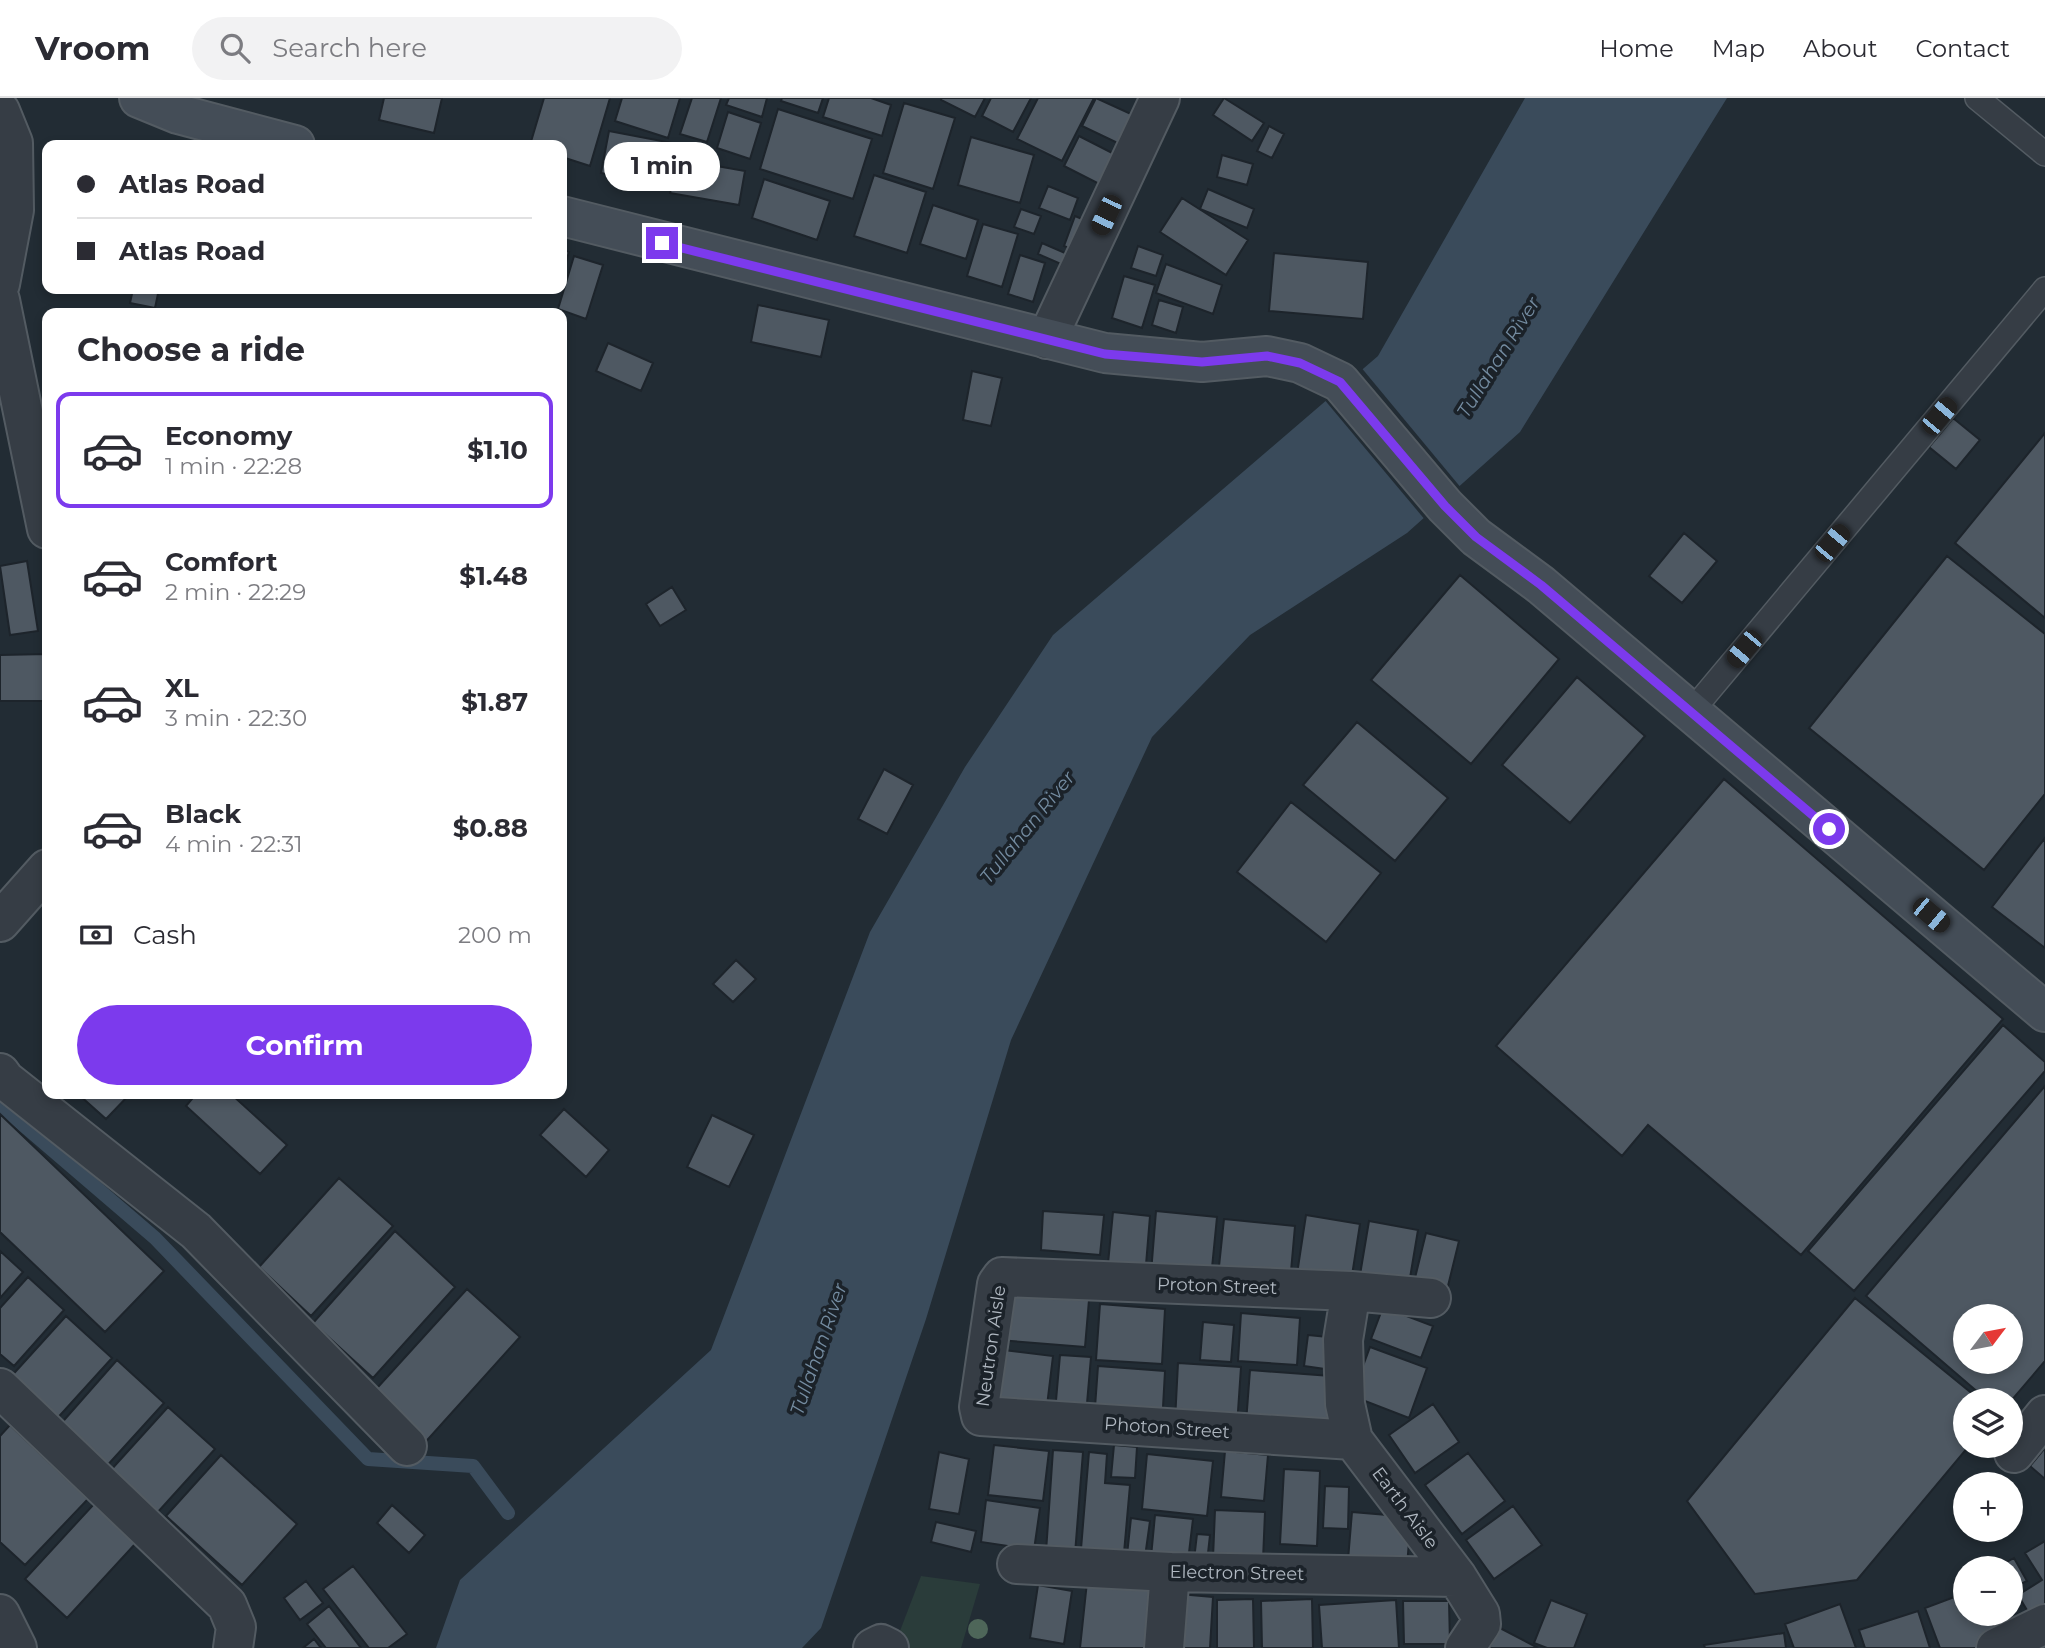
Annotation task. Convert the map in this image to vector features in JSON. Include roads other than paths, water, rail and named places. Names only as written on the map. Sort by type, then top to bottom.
[{"type":"street","points":[[139,98],[178,114],[276,140]]},
{"type":"street","points":[[1047,339],[1160,98]]},
{"type":"street","points":[[0,111],[13,143],[14,210],[0,284]]},
{"type":"street","points":[[567,217],[1105,354],[1202,362],[1267,356],[1300,363],[1340,382],[1445,506],[1476,537],[1541,585],[2045,1012]]},
{"type":"street","points":[[0,300],[42,505]]},
{"type":"street","points":[[0,922],[42,875]]},
{"type":"street","points":[[0,1073],[5,1080],[197,1231],[407,1446]]},
{"type":"street","name":"Proton Street","points":[[1002,1277],[1351,1291],[1431,1298]]},
{"type":"street","name":"Neutron Aisle","points":[[981,1416],[979,1407],[997,1284],[1002,1277]]},
{"type":"street","points":[[1351,1291],[1343,1340],[1345,1404],[1353,1440]]},
{"type":"street","points":[[0,1388],[227,1605],[236,1627],[233,1648]]},
{"type":"street","points":[[2023,1442],[2045,1415]]},
{"type":"street","name":"Photon Street","points":[[981,1416],[1353,1440]]},
{"type":"street","name":"Earth Aisle","points":[[1353,1440],[1457,1577],[1480,1614],[1480,1624],[1465,1648]]},
{"type":"street","name":"Electron Street","points":[[1017,1564],[1170,1572],[1457,1577]]},
{"type":"street","points":[[1164,1648],[1170,1572]]},
{"type":"street","points":[[0,1614],[17,1648]]},
{"type":"street","points":[[1996,1648],[2045,1624]]},
{"type":"lane","points":[[1977,98],[2045,155]]},
{"type":"lane","points":[[1691,712],[2045,289]]},
{"type":"water","name":"Tullahan River","points":[[1525,98],[1727,98],[1520,432],[1407,533],[1250,635],[1152,737],[1011,1040],[926,1319],[821,1628],[802,1648],[436,1648],[460,1580],[711,1350],[870,932],[965,767],[1053,635],[1378,356]]},
{"type":"waterway","points":[[0,1105],[155,1238],[368,1459],[473,1466],[508,1513]]}]
